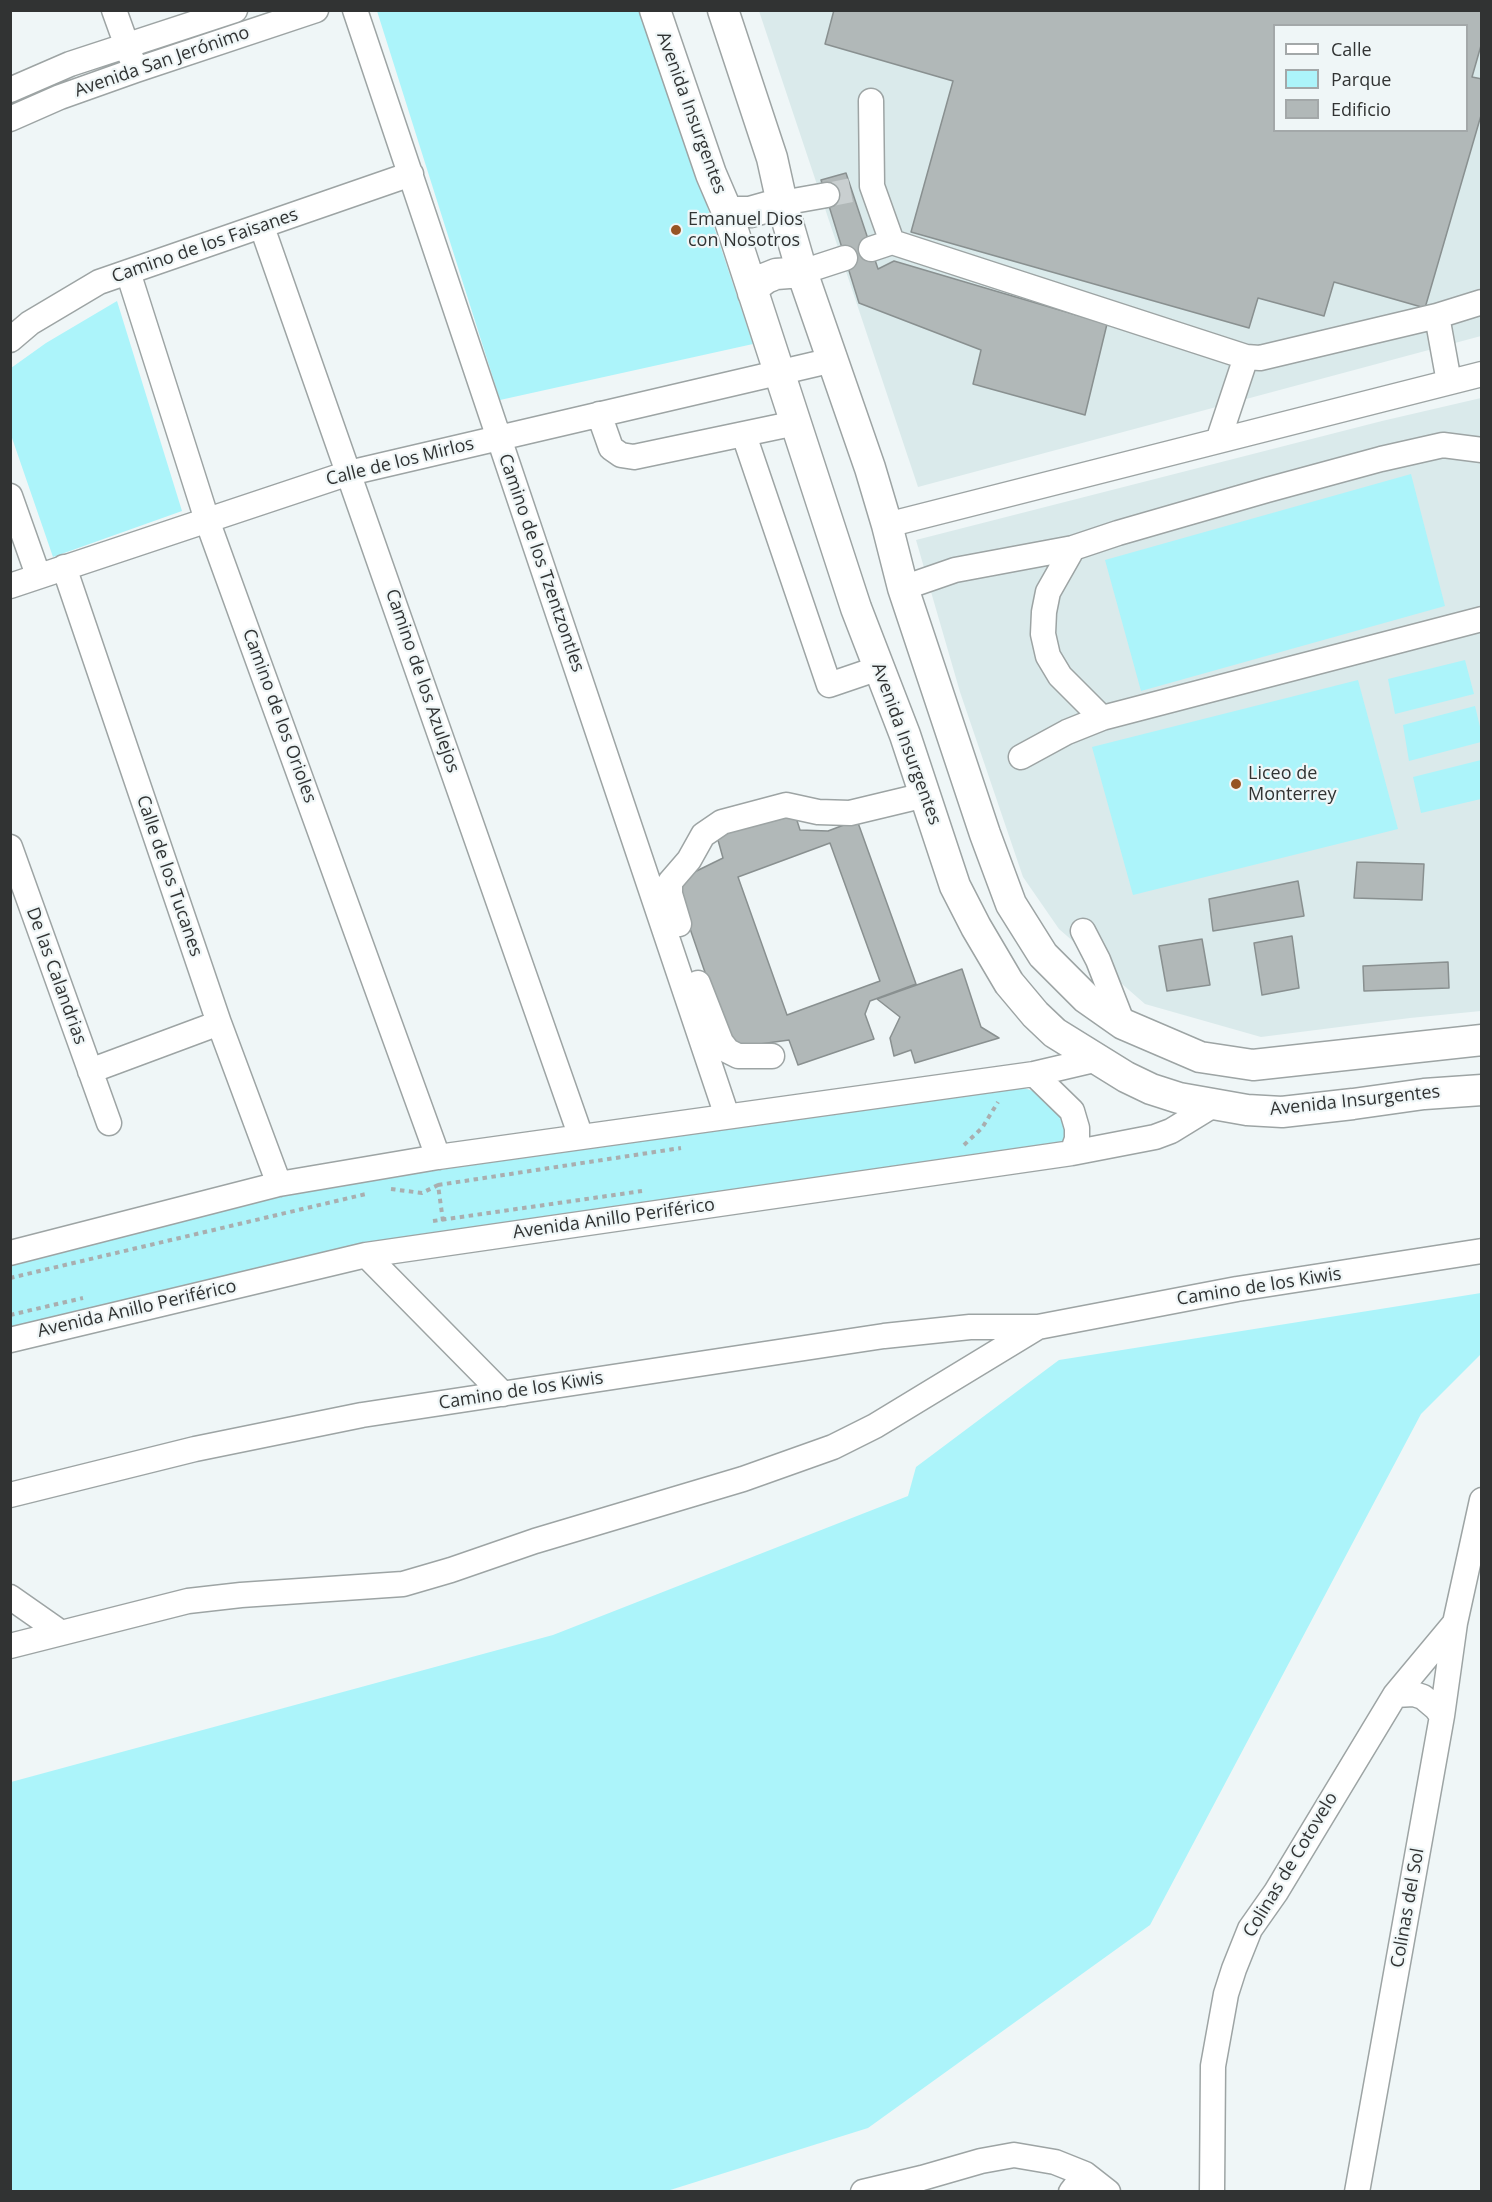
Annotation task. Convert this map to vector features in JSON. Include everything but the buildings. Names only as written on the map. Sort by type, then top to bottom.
[{"type":"main road","name":"Avenida Insurgentes","points":[[655,10],[708,164],[726,209],[856,608],[926,795],[955,886],[1009,983],[1035,1014],[1056,1033],[1126,1077],[1151,1089],[1179,1098],[1247,1110],[1282,1112],[1424,1094],[1482,1090]]},
{"type":"main road","points":[[723,10],[772,158],[802,272],[887,525],[903,588],[986,834],[1011,904],[1042,955],[1086,998],[1123,1024],[1200,1056],[1253,1065],[1482,1040]]},
{"type":"main road","points":[[726,209],[734,212],[750,212],[782,203]]},
{"type":"main road","points":[[753,293],[758,284],[766,278],[776,274],[802,272]]},
{"type":"street","points":[[114,10],[136,70]]},
{"type":"street","name":"Avenida San Jerónimo","points":[[12,85],[126,44],[235,10]]},
{"type":"street","name":"Avenida San Jerónimo","points":[[10,119],[60,97],[316,10]]},
{"type":"street","name":"Camino de los Tzentzontles","points":[[355,10],[727,1116]]},
{"type":"street","points":[[871,101],[862,188],[881,245],[1246,357],[1260,358],[1437,316],[1482,302]]},
{"type":"street","name":"Camino de los Faisanes","points":[[10,340],[30,323],[99,282],[411,174]]},
{"type":"street","points":[[782,203],[827,195]]},
{"type":"street","name":"Camino de los Azulejos","points":[[262,227],[582,1137]]},
{"type":"street","points":[[802,272],[845,258]]},
{"type":"street","name":"Camino de los Orioles","points":[[128,272],[207,520],[438,1157]]},
{"type":"street","points":[[1437,316],[1449,382]]},
{"type":"street","points":[[1218,441],[1246,357]]},
{"type":"street","name":"Calle de los Mirlos","points":[[10,586],[349,473],[833,360]]},
{"type":"street","points":[[887,525],[1482,374]]},
{"type":"street","points":[[599,414],[611,448],[621,456],[634,457],[796,423]]},
{"type":"street","points":[[744,435],[829,685],[879,668]]},
{"type":"street","points":[[903,588],[955,570],[1073,548],[1267,489],[1381,459],[1443,445],[1482,450]]},
{"type":"street","points":[[10,496],[38,575]]},
{"type":"street","points":[[1073,548],[1048,592],[1043,634],[1048,656],[1060,676],[1102,718]]},
{"type":"street","name":"Calle de los Tucanes","points":[[64,567],[219,1023],[279,1184]]},
{"type":"street","points":[[1021,757],[1067,732],[1102,718],[1482,619]]},
{"type":"street","points":[[772,1056],[738,1056],[731,1054],[721,1042],[697,982],[670,894],[670,882],[689,860],[703,835],[723,822],[786,806],[818,812],[850,813],[926,795]]},
{"type":"street","name":"De las Calandrias","points":[[10,846],[109,1123]]},
{"type":"street","points":[[1083,932],[1098,960],[1123,1024]]},
{"type":"street","points":[[90,1071],[219,1023]]},
{"type":"street","points":[[10,1253],[279,1184],[438,1157],[1034,1074],[1098,1059]]},
{"type":"street","points":[[1034,1074],[1072,1110],[1077,1128],[1077,1139],[1072,1153]]},
{"type":"street","name":"Avenida Anillo Periférico","points":[[10,1340],[366,1255],[1072,1153],[1155,1137],[1171,1131],[1215,1104]]},
{"type":"street","name":"Camino de los Kiwis","points":[[10,1495],[195,1449],[362,1415],[884,1336],[970,1327],[1038,1327],[1238,1289],[1482,1251]]},
{"type":"street","points":[[366,1255],[503,1394]]},
{"type":"street","name":"Camino de los Kiwis","points":[[10,1646],[189,1601],[241,1595],[403,1584],[451,1570],[535,1541],[785,1465],[844,1442],[875,1426],[1038,1327]]},
{"type":"street","name":"Colinas del Sol","points":[[1357,2192],[1442,1716],[1455,1623],[1482,1500]]},
{"type":"street","points":[[10,1597],[60,1632]]},
{"type":"street","name":"Colinas de Cotovelo","points":[[1212,2192],[1214,2066],[1226,1994],[1250,1929],[1276,1892],[1395,1695],[1455,1623]]},
{"type":"street","points":[[1395,1695],[1414,1694],[1423,1697],[1442,1716]]},
{"type":"street","points":[[863,2192],[918,2185],[981,2161],[1014,2155],[1055,2163],[1078,2183],[1108,2192]]},
{"type":"path","points":[[388,1188],[422,1193],[438,1185],[447,1243]]},
{"type":"path","points":[[10,1278],[377,1191]]},
{"type":"shaded area","points":[[759,11],[1481,11],[1481,336],[918,487]]},
{"type":"shaded area","name":"Liceo de Monterrey","points":[[1481,398],[1481,1011],[1261,1037],[1145,1004],[1059,929],[1023,877],[960,692],[916,540],[1382,421]]},
{"type":"green space","points":[[377,11],[642,11],[753,344],[500,400]]},
{"type":"green space","points":[[117,301],[182,511],[53,557],[11,435],[11,368],[46,343]]},
{"type":"green space","points":[[1411,474],[1445,606],[1141,691],[1105,560]]},
{"type":"green space","points":[[1465,660],[1474,694],[1395,714],[1388,679]]},
{"type":"green space","points":[[1358,680],[1398,829],[1133,895],[1092,747]]},
{"type":"green space","points":[[1475,706],[1481,731],[1481,742],[1409,761],[1403,725]]},
{"type":"green space","points":[[1481,760],[1481,799],[1421,813],[1413,777]]},
{"type":"green space","points":[[1021,1087],[1036,1092],[1069,1121],[1065,1146],[968,1160],[11,1329],[10,1262],[269,1199],[341,1185],[584,1148]]},
{"type":"green space","points":[[1481,1293],[1481,1354],[1421,1414],[1150,1925],[868,2128],[667,2191],[11,2191],[11,1782],[553,1635],[908,1496],[916,1467],[1059,1360]]},
{"type":"tunnel","points":[[827,195],[852,190]]},
{"type":"place","name":"Emanuel Dios con Nosotros","points":[[676,230]]},
{"type":"place","name":"Liceo de Monterrey","points":[[1236,784]]}]
